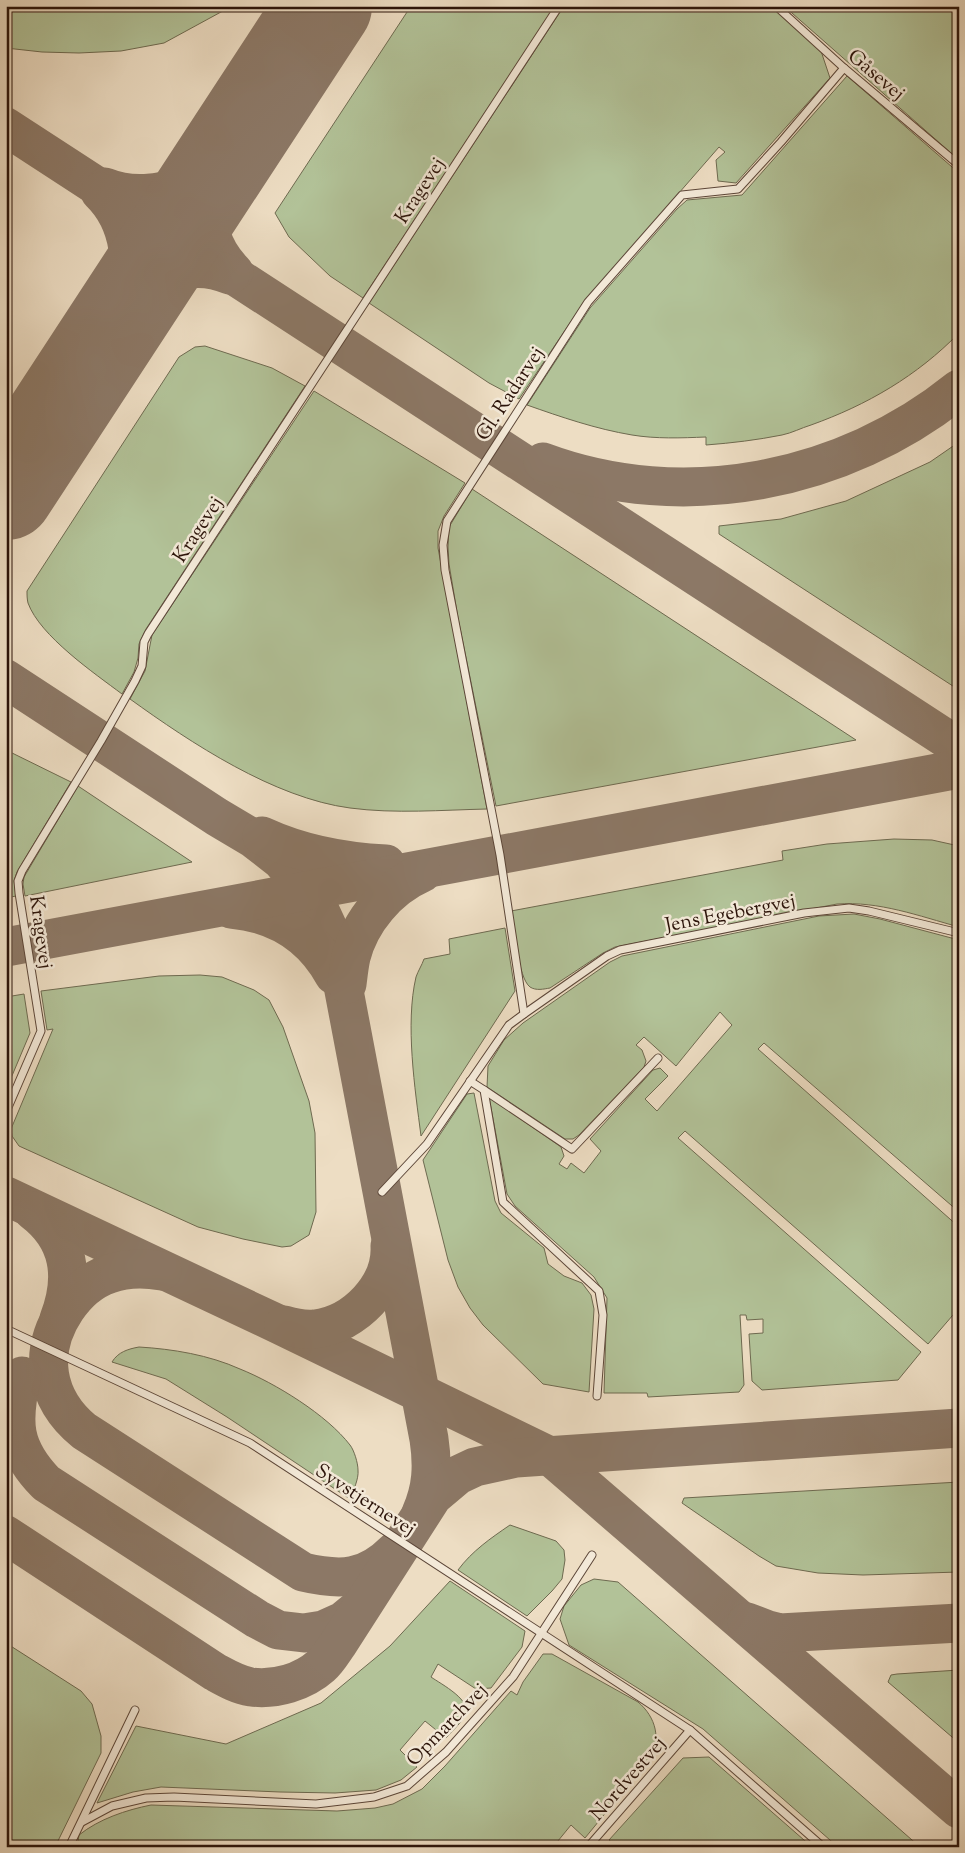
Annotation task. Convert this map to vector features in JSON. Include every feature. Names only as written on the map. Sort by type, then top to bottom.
[{"type":"lane","name":"Kragevej","points":[[6,1112],[41,1031],[19,893],[18,881],[22,871],[101,741],[142,666],[144,642],[148,634],[559,6]]},
{"type":"lane","name":"Gåsevej","points":[[776,6],[844,68],[959,165]]},
{"type":"lane","name":"Gl. Radarvej","points":[[524,1014],[500,855],[445,570],[444,544],[447,521],[588,302],[682,195],[738,188],[781,142],[844,68]]},
{"type":"lane","name":"Jens Egebergvej","points":[[382,1192],[428,1144],[509,1025],[607,956],[620,950],[804,913],[849,908],[869,911],[959,933]]},
{"type":"lane","points":[[470,1081],[572,1148],[658,1058]]},
{"type":"lane","points":[[484,1090],[503,1202],[598,1291],[603,1315],[597,1396]]},
{"type":"lane","name":"Syvstjernevej","points":[[6,1329],[250,1443],[690,1730],[823,1847]]},
{"type":"lane","name":"Opmarchvej","points":[[82,1822],[112,1806],[146,1798],[174,1797],[316,1804],[374,1797],[407,1786],[446,1752],[514,1677],[592,1555]]},
{"type":"lane","points":[[69,1847],[134,1710]]},
{"type":"lane","name":"Nordvestvej","points":[[588,1847],[690,1730]]},
{"type":"green space","points":[[6,6],[232,6],[164,43],[121,51],[79,53],[42,52],[6,48]]},
{"type":"green space","points":[[411,6],[555,6],[363,298],[330,276],[289,237],[275,213]]},
{"type":"green space","points":[[564,6],[772,6],[820,48],[830,78],[736,183],[718,181],[716,160],[725,152],[719,147],[584,302],[519,399],[489,383],[369,303]]},
{"type":"green space","points":[[784,6],[959,6],[959,160]]},
{"type":"green space","points":[[847,76],[959,173],[959,333],[926,363],[890,388],[832,417],[782,435],[706,445],[706,437],[659,438],[632,435],[592,426],[527,405],[590,308],[677,209],[687,200],[742,195]]},
{"type":"green space","points":[[205,346],[272,368],[305,386],[146,629],[139,644],[134,672],[122,694],[83,665],[44,628],[34,616],[28,603],[27,591],[179,357],[195,347]]},
{"type":"green space","points":[[314,391],[465,483],[444,516],[438,531],[438,548],[487,809],[384,811],[350,808],[321,802],[263,781],[234,766],[179,733],[130,699],[145,671],[152,635]]},
{"type":"green space","points":[[959,442],[959,690],[719,534],[719,526],[781,519],[846,501],[930,462]]},
{"type":"green space","points":[[472,489],[856,740],[496,806],[449,564],[449,527]]},
{"type":"green space","points":[[6,750],[71,782],[17,872],[14,881],[16,896],[6,898]]},
{"type":"green space","points":[[78,786],[192,862],[25,896],[24,877]]},
{"type":"green space","points":[[894,839],[932,840],[959,846],[959,927],[884,907],[837,904],[615,947],[550,988],[535,989],[530,987],[522,974],[511,911],[783,860],[782,851],[827,844]]},
{"type":"green space","points":[[854,914],[959,940],[959,1212],[764,1043],[758,1049],[959,1227],[959,1308],[928,1344],[685,1131],[678,1138],[921,1352],[898,1380],[762,1390],[752,1381],[749,1334],[763,1333],[763,1319],[747,1320],[746,1315],[740,1315],[744,1385],[739,1392],[648,1397],[647,1393],[604,1393],[607,1298],[594,1277],[515,1206],[507,1194],[489,1097],[561,1147],[564,1156],[559,1164],[567,1169],[571,1163],[584,1173],[601,1151],[590,1139],[653,1070],[660,1068],[668,1076],[645,1099],[657,1111],[732,1025],[720,1012],[676,1066],[644,1037],[636,1045],[642,1050],[646,1061],[644,1067],[573,1139],[565,1139],[487,1087],[488,1066],[504,1040],[523,1023],[610,962],[622,956],[819,916]]},
{"type":"green space","points":[[505,928],[515,991],[421,1136],[411,1036],[411,1015],[416,977],[424,959],[450,954],[449,939]]},
{"type":"green space","points":[[200,975],[222,977],[254,990],[269,1000],[283,1027],[309,1101],[315,1133],[316,1212],[309,1235],[291,1246],[282,1247],[198,1227],[19,1146],[12,1136],[11,1129],[53,1029],[47,1030],[41,991],[159,976]]},
{"type":"green space","points":[[24,994],[30,1033],[6,1090],[6,997]]},
{"type":"green space","points":[[474,1093],[495,1201],[501,1213],[544,1248],[548,1264],[564,1276],[582,1283],[591,1295],[594,1309],[589,1392],[543,1384],[483,1325],[470,1308],[458,1287],[448,1260],[423,1160],[467,1094]]},
{"type":"green space","points":[[139,1347],[165,1349],[228,1364],[284,1391],[314,1411],[340,1434],[350,1445],[354,1453],[358,1474],[350,1499],[166,1379],[112,1362],[124,1352]]},
{"type":"green space","points":[[959,1482],[959,1572],[863,1575],[818,1573],[776,1566],[682,1503],[684,1498]]},
{"type":"green space","points":[[510,1525],[556,1541],[564,1550],[565,1560],[562,1579],[527,1616],[458,1570],[476,1551]]},
{"type":"green space","points":[[594,1579],[618,1582],[920,1847],[838,1847],[703,1729],[569,1645],[560,1619],[564,1606],[581,1585]]},
{"type":"green space","points":[[450,1581],[525,1631],[522,1647],[491,1688],[476,1689],[438,1664],[431,1677],[449,1688],[461,1699],[467,1710],[465,1716],[446,1738],[425,1721],[400,1750],[417,1767],[401,1780],[376,1790],[335,1793],[161,1787],[133,1792],[97,1803],[136,1726],[226,1744],[321,1703],[390,1646]]},
{"type":"green space","points":[[6,1643],[81,1691],[92,1704],[101,1736],[101,1753],[55,1847],[6,1847]]},
{"type":"green space","points":[[543,1654],[552,1654],[638,1702],[649,1715],[655,1729],[655,1745],[649,1760],[585,1838],[571,1825],[553,1847],[77,1847],[79,1835],[95,1824],[123,1812],[151,1805],[337,1811],[375,1808],[393,1804],[422,1789],[445,1766],[511,1691],[517,1695],[523,1682]]},
{"type":"green space","points":[[959,1670],[959,1743],[888,1682],[891,1675]]},
{"type":"green space","points":[[709,1757],[812,1847],[617,1847],[609,1840],[683,1758]]},
{"type":"taxiway","points":[[6,127],[959,747]]},
{"type":"taxiway","points":[[226,156],[212,185],[208,212],[211,233],[215,244],[226,263],[234,272]]},
{"type":"taxiway","points":[[105,187],[134,193],[165,191],[206,172],[226,156]]},
{"type":"taxiway","points":[[100,192],[118,217],[128,247],[129,263],[126,294],[115,322],[103,343]]},
{"type":"taxiway","points":[[121,320],[143,295],[167,276],[196,268],[230,275]]},
{"type":"taxiway","points":[[543,462],[596,478],[651,486],[706,486],[760,480],[814,467],[865,447],[914,421],[959,389]]},
{"type":"taxiway","points":[[6,679],[217,817],[254,839],[281,860],[307,891],[321,913],[334,941],[341,975],[429,1439],[431,1477],[421,1513]]},
{"type":"taxiway","points":[[6,947],[959,769]]},
{"type":"taxiway","points":[[262,836],[292,848],[322,856],[386,864]]},
{"type":"taxiway","points":[[347,984],[350,960],[355,944],[368,919],[377,907],[398,887],[422,873]]},
{"type":"taxiway","points":[[231,909],[263,915],[291,928],[315,948],[334,975]]},
{"type":"taxiway","points":[[6,1196],[278,1324],[550,1456],[959,1809]]},
{"type":"taxiway","points":[[33,1211],[55,1234],[62,1246],[66,1260],[67,1288],[59,1319]]},
{"type":"taxiway","points":[[284,1325],[300,1329],[315,1329],[330,1326],[344,1320],[357,1311],[378,1289],[389,1261],[390,1246]]},
{"type":"taxiway","points":[[162,1271],[128,1270],[102,1277],[84,1288],[66,1309],[57,1325],[51,1342],[49,1358],[54,1390],[71,1418],[84,1431],[303,1572],[329,1577],[352,1576],[374,1568],[395,1551]]},
{"type":"taxiway","points":[[22,1376],[16,1407],[17,1434],[26,1458],[46,1483],[257,1619],[278,1630],[304,1633],[323,1630],[343,1621],[360,1607]]},
{"type":"taxiway","points":[[6,1535],[215,1672],[246,1686],[260,1688],[279,1686],[298,1680],[314,1672],[324,1664],[433,1496],[458,1475],[475,1467],[516,1458],[959,1428]]},
{"type":"taxiway","points":[[747,1622],[780,1633],[959,1623]]},
{"type":"runway","points":[[6,492],[324,6]]}]
